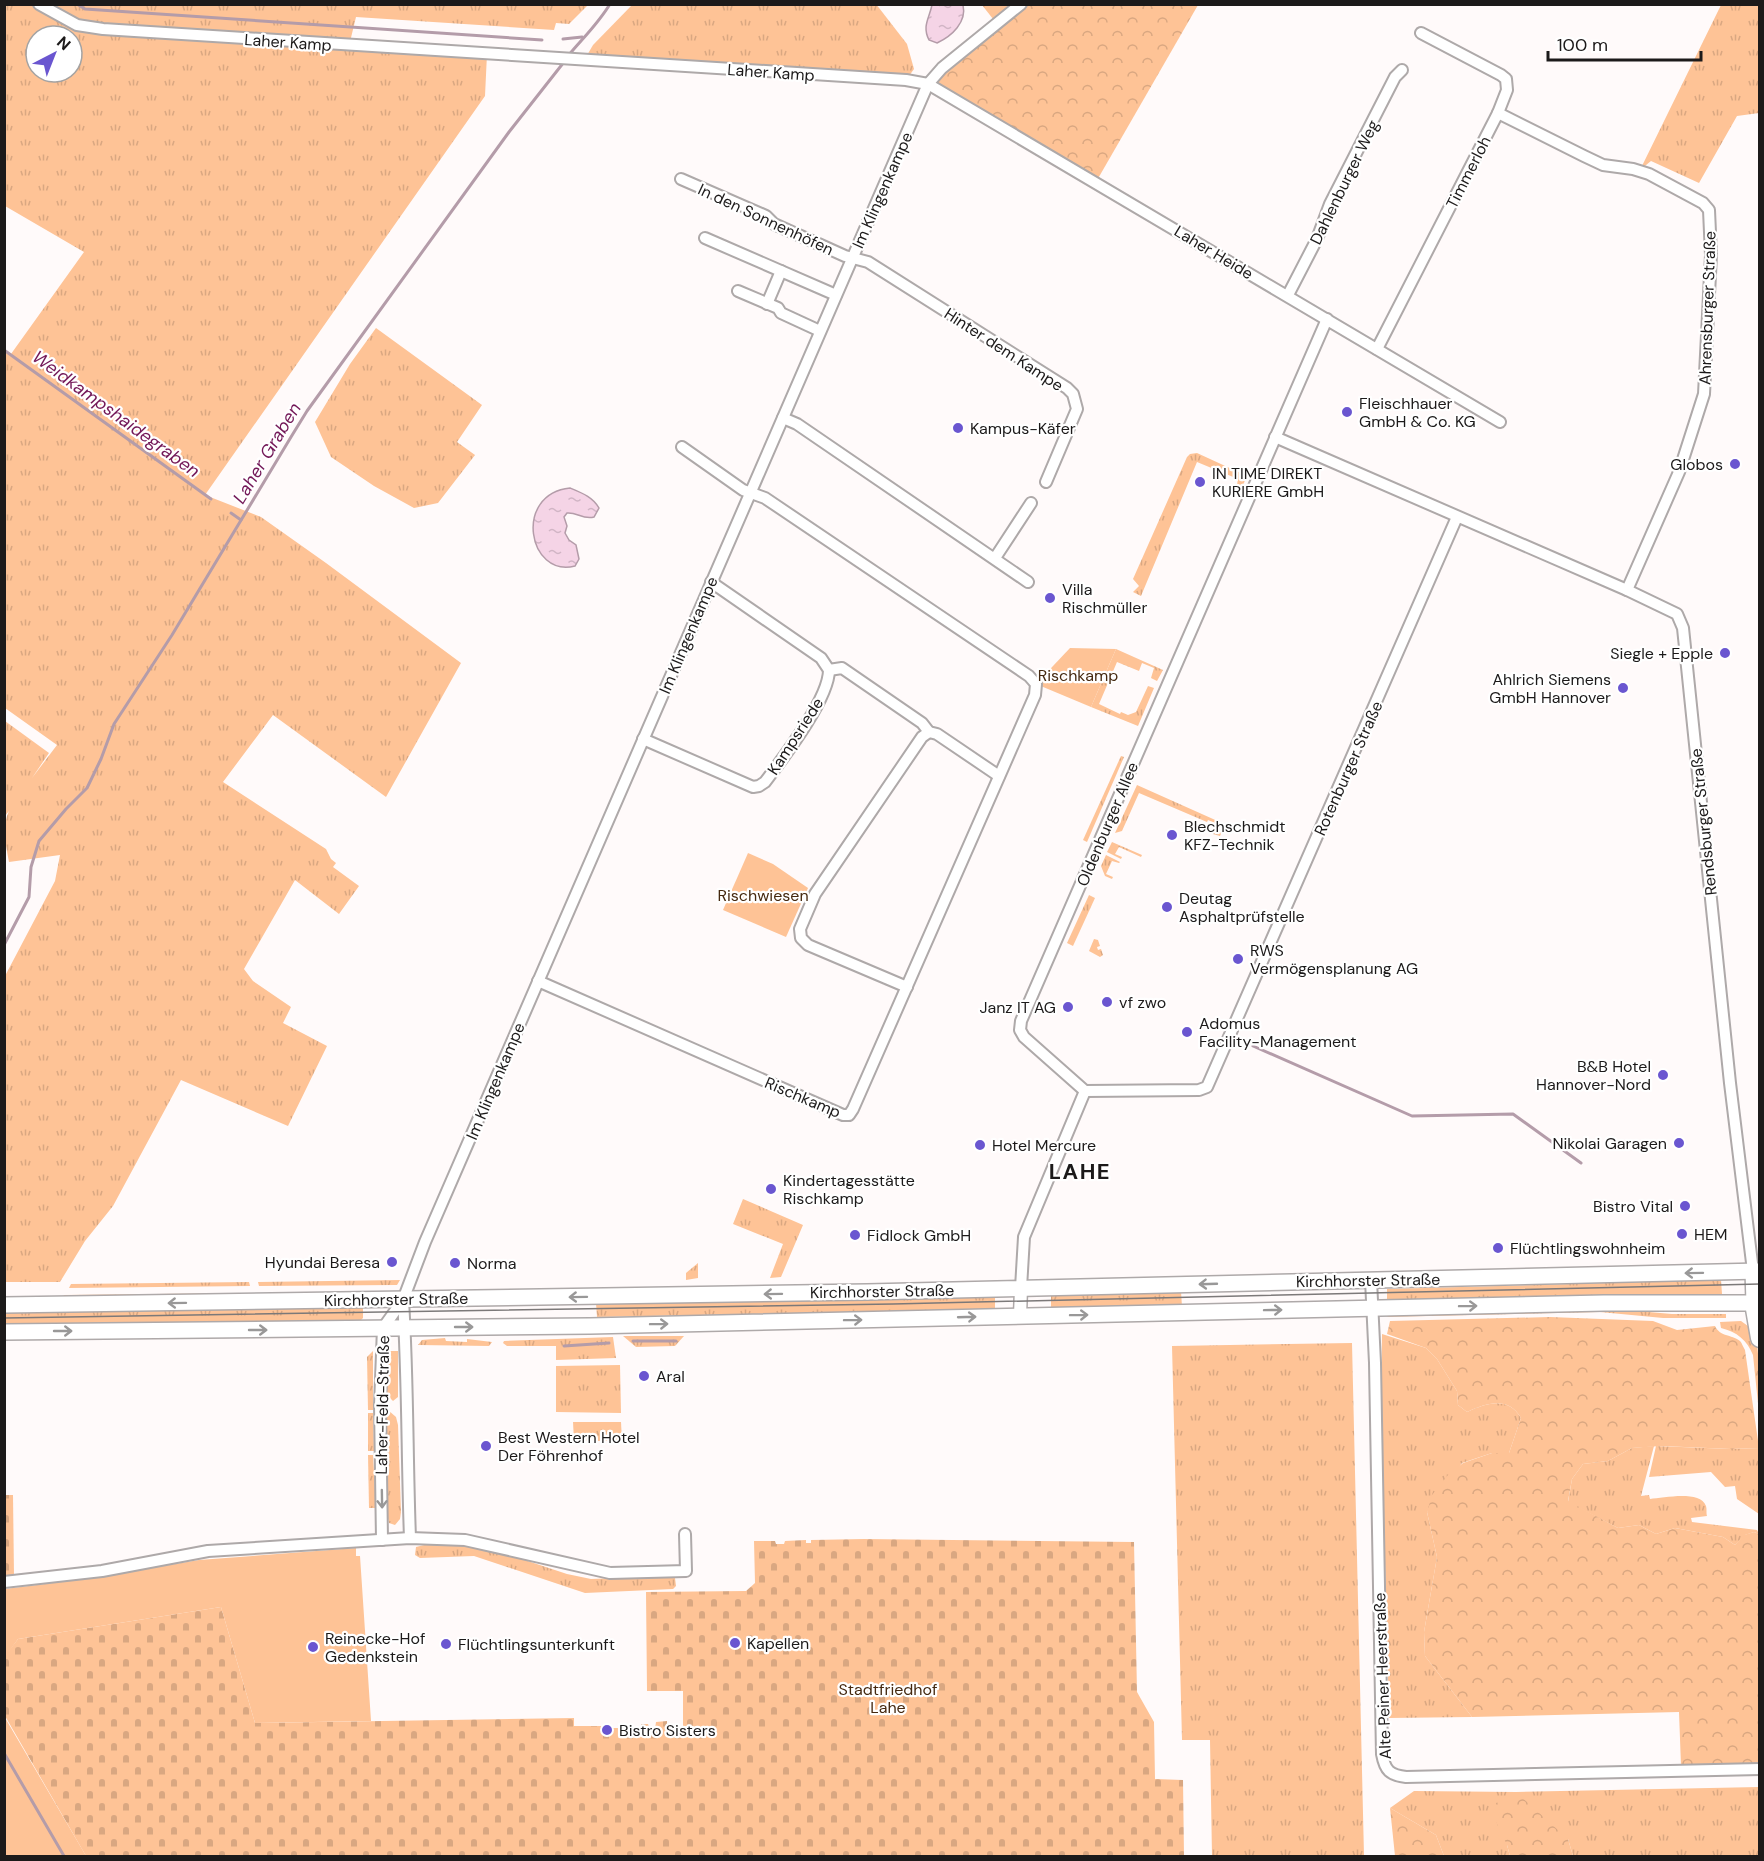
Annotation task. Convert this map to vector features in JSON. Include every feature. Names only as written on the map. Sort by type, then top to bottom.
[{"type":"highway","points":[[1757,1303],[1760,1338]]},
{"type":"main road","name":"Kirchhorster Straße","points":[[4,1305],[404,1300],[439,1297],[602,1297],[1371,1280],[1757,1275]]},
{"type":"main road","points":[[1757,1275],[1757,1303]]},
{"type":"main road","name":"Kirchhorster Straße","points":[[4,1332],[405,1328],[1604,1303],[1757,1303]]},
{"type":"street","name":"Laher Kamp","points":[[39,4],[77,25],[103,29],[906,80],[928,84]]},
{"type":"street","name":"Im Klingenkampe","points":[[404,1300],[425,1242],[928,84],[942,68],[1021,4]]},
{"type":"street","name":"Timmerloh","points":[[1377,349],[1508,90],[1506,79],[1421,33]]},
{"type":"street","name":"Dahlenburger Weg","points":[[1288,295],[1317,239],[1330,204],[1395,77],[1402,70]]},
{"type":"street","name":"Laher Heide","points":[[928,84],[1500,422]]},
{"type":"street","name":"Ahrensburger Straße","points":[[1498,112],[1603,165],[1633,169],[1649,174],[1703,203],[1709,210],[1711,255],[1704,394],[1679,472],[1627,590]]},
{"type":"street","name":"In den Sonnenhöfen","points":[[681,179],[766,216],[774,224],[853,258]]},
{"type":"street","points":[[705,238],[836,295]]},
{"type":"street","name":"Hinter dem Kampe","points":[[853,258],[868,261],[1073,394],[1076,402],[1075,417],[1046,482]]},
{"type":"street","points":[[767,304],[781,271]]},
{"type":"street","points":[[738,291],[778,308],[781,313],[820,332]]},
{"type":"street","name":"Oldenburger Allee","points":[[1085,1091],[1024,1037],[1020,1030],[1021,1022],[1327,319]]},
{"type":"street","points":[[783,418],[797,424],[1028,582]]},
{"type":"street","points":[[1275,437],[1457,517]]},
{"type":"street","name":"Rischkamp","points":[[538,981],[843,1115],[849,1115],[1035,695],[1036,684],[1029,676],[765,498],[743,490],[682,447]]},
{"type":"street","points":[[995,558],[1031,503]]},
{"type":"street","name":"Rendsburger Straße","points":[[1457,517],[1671,609],[1677,614],[1683,628],[1730,1083],[1757,1275]]},
{"type":"street","name":"Rotenburger Straße","points":[[1085,1091],[1199,1090],[1207,1087],[1457,517]]},
{"type":"street","points":[[711,582],[820,658],[829,670],[842,668],[922,723],[929,732],[937,734],[999,776]]},
{"type":"street","name":"Kampsriede","points":[[643,739],[753,787],[759,786],[765,782],[786,753],[812,712],[827,684],[829,670]]},
{"type":"street","points":[[907,987],[808,945],[801,938],[800,929],[815,894],[922,737],[929,732]]},
{"type":"street","points":[[1020,1316],[1024,1237],[1085,1091]]},
{"type":"street","name":"Alte Peiner Heerstraße","points":[[1371,1280],[1383,1754],[1387,1772],[1395,1776],[1407,1777],[1760,1769]]},
{"type":"street","name":"Laher-Feld-Straße","points":[[382,1540],[380,1405],[383,1328],[404,1300]]},
{"type":"street","name":"Laher-Feld-Straße","points":[[404,1300],[410,1538]]},
{"type":"street","points":[[4,1582],[102,1571],[208,1551],[410,1538],[465,1540],[610,1573],[686,1571],[685,1534]]},
{"type":"green space","points":[[876,4],[907,44],[914,69],[909,76],[586,57],[593,45],[632,5]]},
{"type":"green space","points":[[5,5],[588,5],[569,24],[556,23],[554,30],[356,17],[349,46],[487,54],[485,96],[205,495],[261,517],[461,663],[386,797],[273,715],[223,782],[326,849],[336,863],[333,867],[359,886],[339,914],[295,880],[244,969],[253,981],[291,1007],[283,1023],[327,1046],[288,1126],[181,1080],[113,1206],[85,1241],[60,1282],[5,1282],[5,976],[55,881],[60,855],[9,862],[5,836],[5,824],[9,811],[5,816],[5,721],[49,753],[32,778],[57,745],[5,708],[5,350],[11,354],[84,252],[5,206]]},
{"type":"green space","points":[[982,5],[1011,5],[993,19]]},
{"type":"green space","points":[[1027,5],[1198,5],[1096,182],[928,84]]},
{"type":"green space","points":[[1721,5],[1759,5],[1759,113],[1737,116],[1699,183],[1651,161],[1640,170]]},
{"type":"green space","points":[[376,328],[482,405],[457,442],[475,455],[438,503],[414,508],[374,486],[331,457],[315,422],[350,364]]},
{"type":"green space","points":[[1197,453],[1247,476],[1240,492],[1236,490],[1238,479],[1197,462],[1141,596],[1133,592],[1139,586],[1133,579],[1187,457]]},
{"type":"green space","name":"Rischkamp","points":[[1070,648],[1116,649],[1091,707],[1036,684]]},
{"type":"green space","points":[[1116,649],[1163,670],[1157,681],[1151,678],[1154,668],[1142,663],[1139,671],[1117,662],[1099,704],[1120,714],[1121,712],[1128,715],[1136,712],[1148,686],[1154,688],[1138,726],[1091,707]]},
{"type":"green space","points":[[1121,756],[1124,757],[1087,842],[1083,840]]},
{"type":"green space","points":[[1137,785],[1222,823],[1219,830],[1222,831],[1220,836],[1213,834],[1217,824],[1208,820],[1207,822],[1139,793],[1122,831],[1115,833]]},
{"type":"green space","points":[[1112,842],[1142,855],[1141,857],[1119,847],[1115,854],[1122,857],[1121,859],[1107,852]]},
{"type":"green space","name":"Rischwiesen","points":[[748,853],[773,864],[808,888],[786,937],[723,910]]},
{"type":"green space","points":[[1106,855],[1120,862],[1112,861],[1106,874],[1113,877],[1112,879],[1105,876],[1101,866]]},
{"type":"green space","points":[[1089,895],[1095,898],[1073,946],[1067,943]]},
{"type":"green space","points":[[1094,939],[1098,940],[1100,946],[1097,947],[1098,950],[1101,949],[1103,955],[1100,957],[1089,951]]},
{"type":"green space","points":[[743,1199],[803,1225],[781,1277],[770,1278],[783,1244],[733,1224]]},
{"type":"green space","points":[[698,1263],[698,1278],[686,1280],[686,1273]]},
{"type":"green space","points":[[400,1280],[397,1285],[259,1286],[258,1282]]},
{"type":"green space","points":[[1721,1280],[1722,1294],[1387,1304],[1387,1289]]},
{"type":"green space","points":[[249,1282],[250,1286],[69,1288],[71,1284]]},
{"type":"green space","points":[[1181,1291],[1182,1307],[1051,1311],[1051,1295]]},
{"type":"green space","points":[[248,1293],[245,1297],[63,1298],[64,1295]]},
{"type":"green space","points":[[995,1295],[995,1309],[597,1317],[596,1303]]},
{"type":"green space","points":[[363,1306],[361,1320],[324,1320],[312,1323],[5,1328],[4,1310]]},
{"type":"green space","points":[[1625,1310],[1672,1314],[1726,1314],[1726,1318],[1663,1318],[1600,1312],[1386,1317],[1397,1313]]},
{"type":"green space","points":[[1550,1317],[1653,1321],[1677,1330],[1715,1326],[1723,1334],[1740,1341],[1745,1350],[1759,1448],[1661,1446],[1632,1448],[1608,1461],[1583,1464],[1572,1479],[1568,1501],[1618,1528],[1639,1525],[1656,1534],[1675,1528],[1723,1537],[1735,1545],[1744,1535],[1754,1532],[1759,1534],[1759,1764],[1681,1766],[1679,1712],[1472,1717],[1425,1656],[1424,1632],[1437,1557],[1427,1512],[1432,1495],[1448,1475],[1463,1463],[1492,1453],[1509,1453],[1521,1418],[1510,1407],[1497,1403],[1467,1412],[1458,1405],[1457,1391],[1437,1359],[1426,1348],[1387,1334],[1390,1321]]},
{"type":"green space","points":[[1741,1321],[1752,1326],[1755,1337],[1759,1370],[1759,1413],[1753,1355],[1748,1345],[1737,1334],[1721,1328],[1720,1322]]},
{"type":"green space","points":[[1382,1334],[1426,1348],[1437,1359],[1457,1391],[1458,1405],[1467,1412],[1497,1403],[1510,1407],[1521,1418],[1509,1453],[1492,1453],[1462,1463],[1427,1512],[1437,1557],[1424,1632],[1425,1656],[1472,1717],[1389,1718],[1381,1408]]},
{"type":"green space","points":[[623,1336],[684,1336],[675,1346],[636,1347]]},
{"type":"green space","points":[[613,1337],[616,1358],[556,1360],[556,1346],[507,1346],[503,1343],[504,1341]]},
{"type":"green space","points":[[445,1338],[446,1341],[467,1342],[467,1339],[492,1342],[489,1346],[418,1345],[422,1340]]},
{"type":"green space","points":[[1352,1343],[1364,1856],[1212,1856],[1210,1740],[1182,1740],[1172,1346]]},
{"type":"green space","points":[[373,1351],[373,1410],[368,1410],[367,1357]]},
{"type":"green space","points":[[388,1351],[398,1351],[398,1397],[393,1401],[386,1394]]},
{"type":"green space","points":[[620,1365],[621,1413],[556,1412],[556,1366]]},
{"type":"green space","points":[[388,1410],[396,1417],[398,1425],[401,1512],[400,1519],[395,1525],[389,1523],[386,1509],[385,1411]]},
{"type":"green space","points":[[368,1413],[373,1413],[374,1451],[368,1451]]},
{"type":"green space","points":[[573,1422],[621,1422],[622,1441],[574,1441]]},
{"type":"green space","points":[[1654,1446],[1641,1496],[1649,1495],[1650,1499],[1681,1496],[1697,1498],[1706,1506],[1707,1516],[1691,1518],[1692,1522],[1757,1530],[1759,1534],[1754,1532],[1745,1535],[1735,1545],[1723,1537],[1675,1528],[1656,1534],[1639,1525],[1618,1528],[1568,1502],[1572,1479],[1583,1464],[1608,1461],[1632,1448]]},
{"type":"green space","points":[[1656,1446],[1759,1448],[1759,1514],[1737,1499],[1735,1486],[1725,1487],[1711,1472],[1649,1477]]},
{"type":"green space","points":[[368,1455],[373,1455],[376,1508],[369,1508]]},
{"type":"green space","points":[[5,1495],[13,1495],[14,1576],[5,1577]]},
{"type":"green space","name":"Stadtfriedhof Lahe","points":[[806,1540],[806,1543],[811,1543],[811,1540],[1134,1542],[1137,1692],[1154,1722],[1155,1779],[1183,1780],[1184,1856],[86,1856],[5,1716],[4,1657],[18,1639],[221,1607],[255,1723],[574,1718],[574,1726],[611,1726],[612,1728],[641,1728],[641,1724],[648,1724],[650,1729],[655,1729],[656,1722],[667,1721],[667,1736],[683,1736],[683,1691],[647,1691],[646,1592],[746,1591],[755,1583],[754,1541],[775,1541],[776,1544],[784,1544],[785,1541]]},
{"type":"green space","points":[[432,1543],[463,1543],[491,1549],[567,1574],[591,1579],[675,1578],[676,1586],[673,1589],[585,1593],[474,1556],[420,1558],[415,1555],[416,1547]]},
{"type":"green space","points":[[356,1548],[356,1556],[360,1556],[371,1721],[255,1723],[221,1607],[18,1639],[5,1657],[5,1589],[199,1560]]},
{"type":"green space","points":[[4,1716],[82,1849],[86,1856],[5,1856]]},
{"type":"green space","points":[[1759,1787],[1759,1856],[1573,1856],[1568,1839],[1507,1845],[1510,1856],[1444,1856],[1436,1835],[1390,1808],[1414,1791],[1516,1792]]},
{"type":"green space","points":[[1516,1792],[1568,1839],[1573,1856],[1510,1856],[1489,1807]]},
{"type":"green space","points":[[1390,1808],[1436,1835],[1444,1856],[1395,1856]]},
{"type":"water","points":[[932,5],[963,5],[964,11],[957,28],[937,43],[929,40],[926,31]]},
{"type":"water","points":[[570,488],[590,498],[599,508],[594,517],[587,518],[567,513],[564,517],[567,526],[565,533],[576,545],[579,559],[575,566],[559,566],[546,560],[538,548],[534,534],[534,518],[540,504],[552,494]]},
{"type":"waterway","points":[[77,4],[85,9],[542,40]]},
{"type":"waterway","name":"Laher Graben","points":[[568,56],[610,4]]},
{"type":"waterway","points":[[563,39],[582,37]]},
{"type":"waterway","name":"Laher Graben","points":[[4,945],[29,897],[31,867],[39,841],[87,788],[114,724],[172,635],[307,411],[509,132],[564,62]]},
{"type":"waterway","name":"Weidkampshaidegraben","points":[[4,350],[211,499]]},
{"type":"waterway","name":"Weidkampshaidegraben","points":[[231,513],[241,520]]},
{"type":"waterway","points":[[1253,1046],[1412,1116],[1513,1114],[1581,1163]]},
{"type":"waterway","points":[[633,1341],[676,1341]]},
{"type":"waterway","points":[[564,1346],[609,1343]]},
{"type":"waterway","name":"Laher Graben","points":[[4,1753],[64,1856]]},
{"type":"tram line","points":[[4,1318],[893,1304],[1760,1284]]},
{"type":"place","name":"Fleischhauer GmbH & Co. KG","points":[[1347,412]]},
{"type":"place","name":"Kampus-Käfer","points":[[958,428]]},
{"type":"place","name":"Globos","points":[[1735,464]]},
{"type":"place","name":"IN TIME DIREKT KURIERE GmbH","points":[[1200,482]]},
{"type":"place","name":"Villa Rischmüller","points":[[1050,598]]},
{"type":"place","name":"Siegle + Epple","points":[[1725,653]]},
{"type":"place","name":"Ahlrich Siemens GmbH Hannover","points":[[1623,688]]},
{"type":"place","name":"Blechschmidt KFZ-Technik","points":[[1172,835]]},
{"type":"place","name":"Deutag Asphaltprüfstelle","points":[[1167,907]]},
{"type":"place","name":"RWS Vermögensplanung AG","points":[[1238,959]]},
{"type":"place","name":"vf zwo","points":[[1107,1002]]},
{"type":"place","name":"Janz IT AG","points":[[1068,1007]]},
{"type":"place","name":"Adomus Facility-Management","points":[[1187,1032]]},
{"type":"place","name":"B&B Hotel Hannover-Nord","points":[[1663,1075]]},
{"type":"place","name":"Nikolai Garagen","points":[[1679,1143]]},
{"type":"place","name":"Hotel Mercure","points":[[980,1145]]},
{"type":"place","name":"Kindertagesstätte Rischkamp","points":[[771,1189]]},
{"type":"place","name":"Bistro Vital","points":[[1685,1206]]},
{"type":"place","name":"HEM","points":[[1682,1234]]},
{"type":"place","name":"Fidlock GmbH","points":[[855,1235]]},
{"type":"place","name":"Flüchtlingswohnheim","points":[[1498,1248]]},
{"type":"place","name":"Hyundai Beresa","points":[[392,1262]]},
{"type":"place","name":"Norma","points":[[455,1263]]},
{"type":"place","name":"Aral","points":[[644,1376]]},
{"type":"place","name":"Best Western Hotel Der Föhrenhof","points":[[486,1446]]},
{"type":"place","name":"Kapellen","points":[[735,1643]]},
{"type":"place","name":"Flüchtlingsunterkunft","points":[[446,1644]]},
{"type":"place","name":"Reinecke-Hof Gedenkstein","points":[[313,1647]]},
{"type":"place","name":"Bistro Sisters","points":[[607,1730]]},
{"type":"district","name":"LAHE","points":[[1080,1171]]}]
